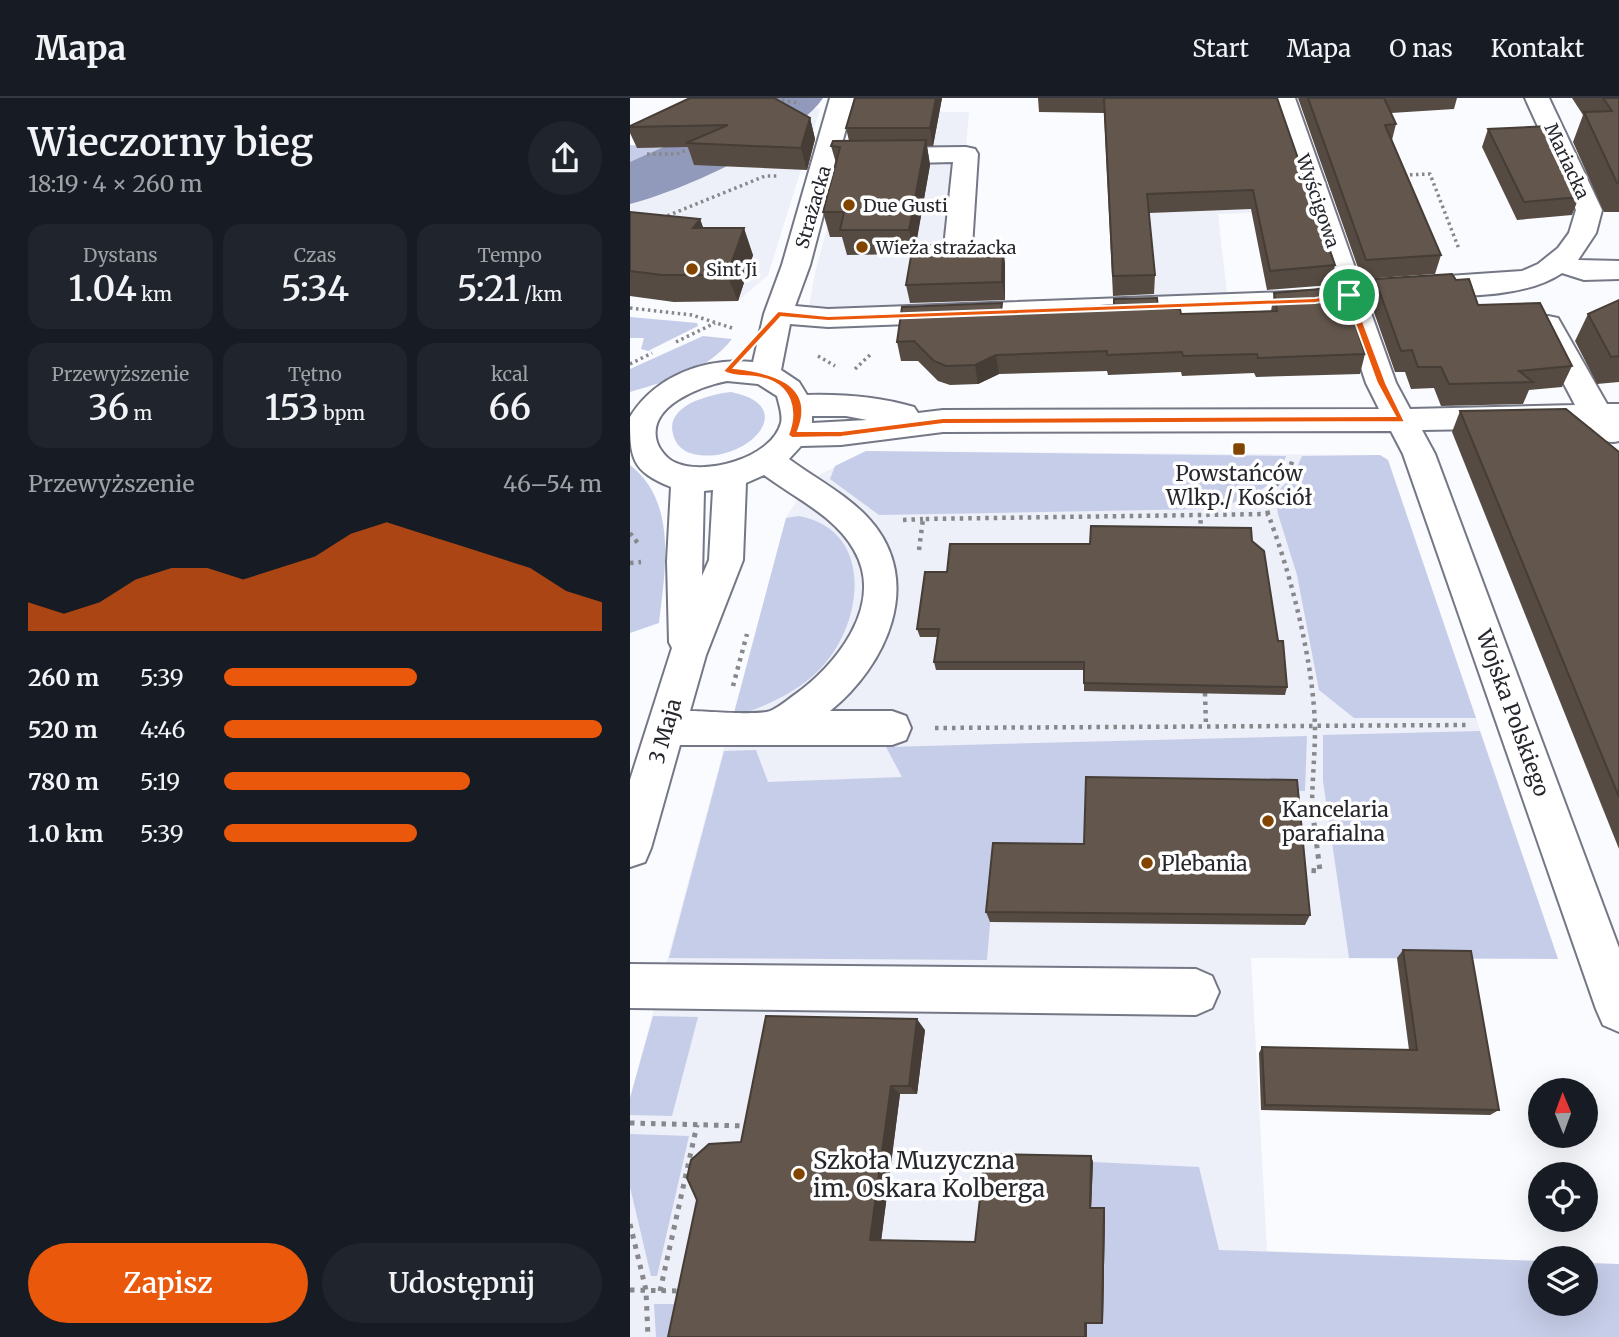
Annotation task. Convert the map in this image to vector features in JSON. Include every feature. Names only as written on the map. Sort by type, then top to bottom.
[{"type":"street","name":"Strażacka","points":[[765,375],[778,314],[827,156],[841,98]]},
{"type":"street","name":"Wyścigowa","points":[[1283,98],[1381,383],[1402,420]]},
{"type":"street","name":"Mariacka","points":[[778,314],[828,318],[1315,300],[1374,289],[1526,279],[1558,262],[1580,243],[1589,223],[1590,210],[1538,98]]},
{"type":"street","points":[[827,156],[966,154],[958,247]]},
{"type":"street","points":[[1558,262],[1584,271],[1619,270]]},
{"type":"street","points":[[1526,279],[1574,380],[1612,423]]},
{"type":"street","name":"Strażacka","points":[[727,371],[778,314]]},
{"type":"street","points":[[727,371],[765,375],[792,392],[795,420],[767,460],[730,476],[688,479],[664,471],[647,459],[635,441],[641,425],[640,410],[683,382],[727,371]]},
{"type":"street","points":[[795,420],[841,434],[943,421],[1402,420],[1612,423]]},
{"type":"street","name":"Wojska Polskiego","points":[[1402,420],[1419,454],[1619,1009]]},
{"type":"street","points":[[767,460],[848,519],[861,533],[876,557],[881,584],[874,626],[852,666],[826,693],[776,728]]},
{"type":"street","name":"3 Maja","points":[[630,848],[687,655],[726,560],[730,476]]},
{"type":"street","name":"3 Maja","points":[[687,655],[684,561],[688,479]]},
{"type":"street","points":[[666,729],[892,728]]},
{"type":"street","points":[[630,986],[1196,992]]},
{"type":"path","points":[[764,98],[804,104]]},
{"type":"path","points":[[764,108],[774,99]]},
{"type":"path","points":[[647,154],[677,154],[699,144]]},
{"type":"path","points":[[1402,175],[1430,174],[1473,283]]},
{"type":"path","points":[[658,220],[765,176],[790,177]]},
{"type":"path","points":[[630,308],[692,315],[732,328]]},
{"type":"path","points":[[1296,450],[1289,472],[1265,496],[1268,513],[1281,548],[1304,644],[1315,726],[1312,808],[1320,871],[1300,870]]},
{"type":"path","points":[[918,558],[923,519],[1268,513]]},
{"type":"path","points":[[1200,537],[1201,515]]},
{"type":"path","points":[[720,728],[750,626]]},
{"type":"path","points":[[1205,693],[1206,726]]},
{"type":"path","points":[[892,728],[1474,724]]},
{"type":"path","points":[[630,1123],[761,1126]]},
{"type":"path","points":[[660,1291],[697,1125]]},
{"type":"path","points":[[630,1224],[646,1290],[648,1337]]},
{"type":"path","points":[[630,1290],[698,1290]]},
{"type":"shaded area","points":[[797,106],[820,109],[768,275],[738,301],[674,302],[630,296],[630,194],[759,139]]},
{"type":"shaded area","points":[[860,111],[969,112],[958,246],[1006,247],[1005,303],[814,311],[809,307],[815,272]]},
{"type":"shaded area","points":[[630,145],[665,148],[659,165],[630,178]]},
{"type":"shaded area","points":[[1107,165],[1294,212],[1218,214],[1227,293],[1114,298]]},
{"type":"shaded area","points":[[630,317],[697,323],[698,326],[648,351],[641,349],[644,338],[630,338]]},
{"type":"shaded area","points":[[703,336],[732,339],[711,360],[699,367],[673,379],[630,392],[630,369]]},
{"type":"shaded area","points":[[731,392],[753,400],[763,410],[764,422],[757,434],[745,445],[709,456],[690,453],[681,448],[673,434],[672,424],[676,415],[692,403],[712,395]]},
{"type":"shaded area","points":[[866,451],[1380,455],[1388,460],[1558,959],[1251,958],[1267,1251],[1528,1261],[1528,1316],[1598,1316],[1598,1263],[1619,1264],[1619,1337],[630,1337],[630,1098],[786,518],[805,487],[821,474]]},
{"type":"shaded area","points":[[866,451],[1286,456],[1273,479],[1254,494],[1205,509],[879,515],[830,479],[835,466]]},
{"type":"shaded area","points":[[1380,455],[1388,460],[1476,718],[1354,718],[1319,690],[1297,575],[1278,514],[1275,495],[1294,474],[1302,456]]},
{"type":"shaded area","points":[[630,465],[645,480],[656,498],[665,538],[665,560],[659,623],[630,633]]},
{"type":"shaded area","points":[[799,516],[824,525],[841,541],[851,561],[855,583],[845,631],[833,653],[809,679],[778,699],[733,717],[786,518]]},
{"type":"shaded area","points":[[1480,731],[1558,959],[1349,958],[1323,781],[1323,735]]},
{"type":"shaded area","points":[[1307,736],[1305,791],[1087,790],[1085,856],[996,855],[987,960],[669,958],[724,751],[756,750],[768,782],[902,777],[886,747]]},
{"type":"shaded area","points":[[653,1016],[698,1017],[672,1116],[630,1115],[630,1098]]},
{"type":"shaded area","points":[[630,1134],[689,1136],[657,1276],[651,1276],[630,1187]]},
{"type":"shaded area","points":[[1093,1162],[1199,1167],[1219,1250],[1528,1261],[1528,1316],[1598,1316],[1598,1263],[1619,1264],[1619,1337],[1087,1337],[1087,1322],[1103,1321],[1105,1212],[1091,1212]]},
{"type":"shaded area","points":[[654,1304],[695,1304],[688,1337],[656,1337]]},
{"type":"building","points":[[690,98],[774,98],[810,118],[801,148],[686,143],[728,125],[630,127]]},
{"type":"building","points":[[855,98],[936,98],[930,128],[846,128]]},
{"type":"building","points":[[1104,98],[1277,98],[1335,265],[1270,271],[1253,190],[1147,194],[1155,275],[1113,276]]},
{"type":"building","points":[[1308,98],[1384,98],[1396,124],[1385,125],[1441,255],[1366,260]]},
{"type":"building","points":[[1603,98],[1619,98],[1619,183],[1584,112],[1612,111]]},
{"type":"building","points":[[1549,126],[1581,192],[1579,197],[1524,202],[1488,129]]},
{"type":"building","points":[[926,140],[909,230],[840,230],[844,212],[823,212],[840,147],[831,146],[833,141]]},
{"type":"building","points":[[630,212],[700,219],[693,228],[744,228],[727,275],[662,275],[630,271]]},
{"type":"building","points":[[913,245],[1003,245],[1002,282],[906,285]]},
{"type":"building","points":[[1452,274],[1456,280],[1469,279],[1478,305],[1540,303],[1572,366],[1519,371],[1533,382],[1449,384],[1441,367],[1418,367],[1412,350],[1401,351],[1375,279]]},
{"type":"building","points":[[1343,287],[1365,354],[1258,358],[1257,354],[1183,356],[1182,352],[1107,355],[1107,351],[996,355],[975,365],[946,366],[934,361],[914,341],[897,342],[902,307],[1002,303],[1001,313],[1114,305],[1114,299],[1157,298],[1158,309],[1180,309],[1181,314],[1277,311],[1274,293]]},
{"type":"building","points":[[1619,300],[1619,356],[1611,357],[1588,314]]},
{"type":"building","points":[[1566,409],[1619,452],[1619,797],[1460,411]]},
{"type":"building","points":[[1091,526],[1251,528],[1252,541],[1264,551],[1278,641],[1283,641],[1287,687],[1084,683],[1084,662],[934,662],[939,629],[917,629],[925,572],[947,572],[950,544],[1090,544]]},
{"type":"building","name":"Plebania","points":[[1086,777],[1297,780],[1310,915],[986,912],[993,843],[1084,844]]},
{"type":"building","points":[[1403,950],[1471,951],[1499,1110],[1265,1105],[1262,1047],[1417,1050]]},
{"type":"building","name":"Szkoła Muzyczna im. Oskara Kolberga","points":[[766,1016],[917,1019],[909,1086],[891,1086],[870,1240],[975,1242],[985,1154],[1091,1156],[1090,1208],[1104,1208],[1102,1323],[1085,1323],[1085,1337],[668,1337],[697,1200],[687,1178],[691,1160],[709,1144],[741,1142]]},
{"type":"waterway","points":[[630,185],[756,128],[794,98]]},
{"type":"place","name":"Due Gusti","points":[[849,205]]},
{"type":"place","name":"Wieża strażacka","points":[[862,247]]},
{"type":"place","name":"Sint Ji","points":[[692,269]]},
{"type":"place","name":"Powstańców Wlkp./ Kościół","points":[[1239,449]]},
{"type":"place","name":"Kancelaria parafialna","points":[[1268,821]]},
{"type":"place","name":"Plebania","points":[[1147,863]]},
{"type":"place","name":"Szkoła Muzyczna im. Oskara Kolberga","points":[[799,1174]]},
{"type":"route","points":[[1349,295],[1381,383],[1402,420],[943,421],[841,434],[792,435],[798,420],[798,406],[792,392],[765,375],[727,371],[778,314],[828,318],[1315,300],[1349,295]]}]
